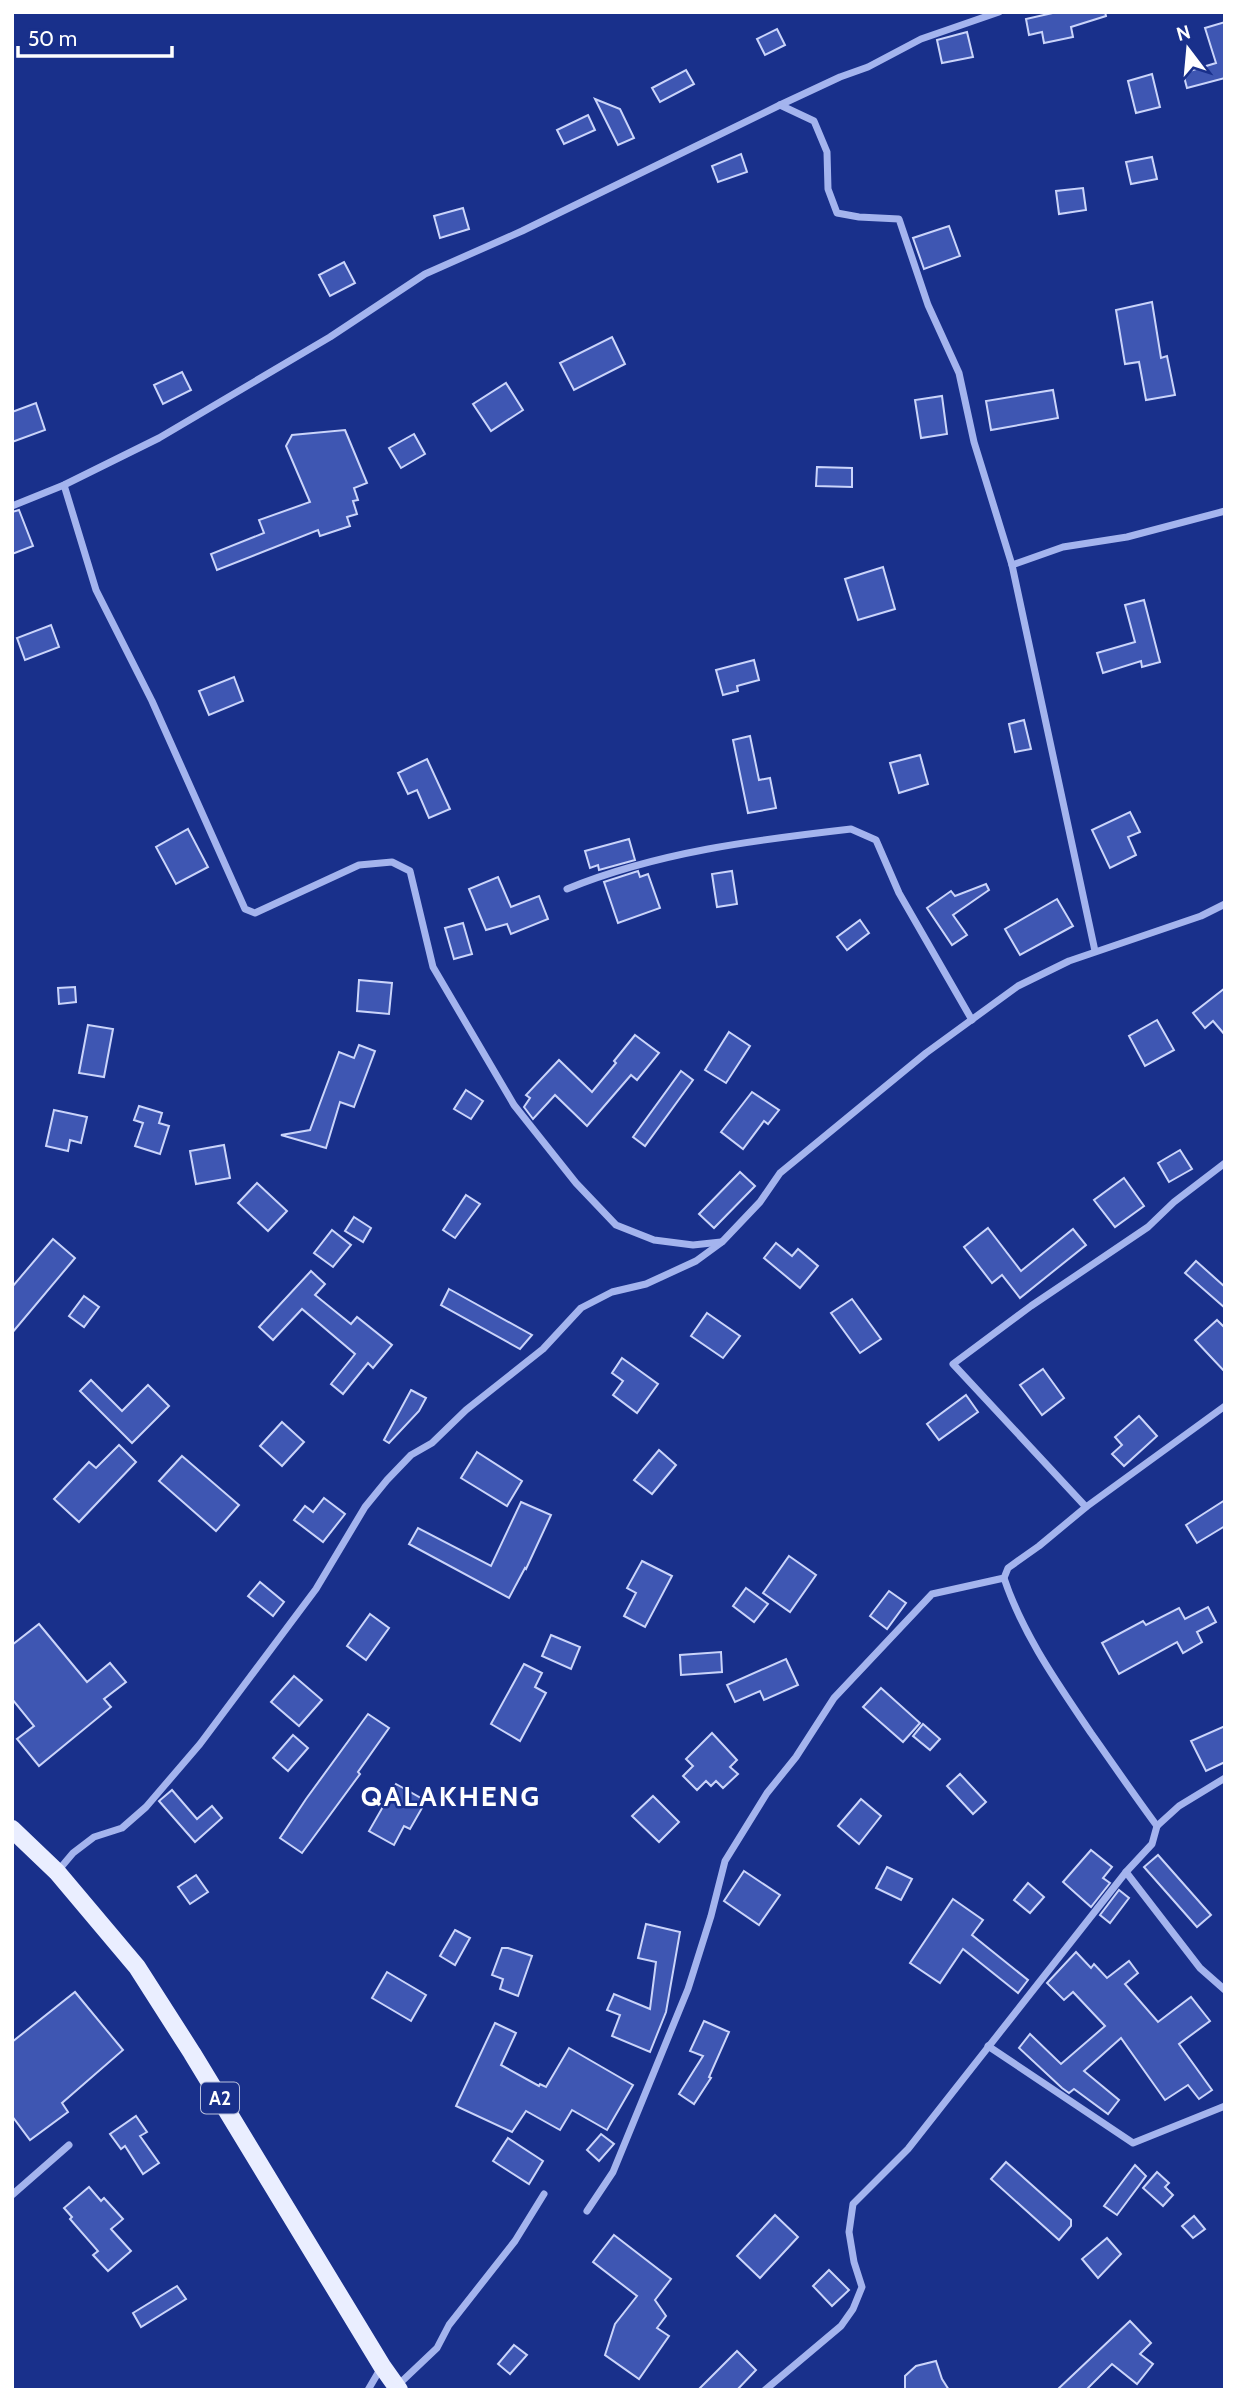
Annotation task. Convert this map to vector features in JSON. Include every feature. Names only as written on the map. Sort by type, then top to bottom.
[{"type":"main road","name":"A2","points":[[12,1829],[57,1872],[137,1967],[398,2388]]},
{"type":"street","points":[[12,506],[64,485],[159,438],[340,331],[425,274],[522,231],[780,104],[869,67],[921,39],[999,12]]},
{"type":"street","points":[[780,104],[814,121],[827,152],[828,189],[837,213],[899,219],[928,305],[959,373],[974,442],[1012,565],[1095,951]]},
{"type":"street","points":[[64,485],[96,590],[152,701],[245,909],[255,913],[359,865],[391,862],[410,871],[433,967],[514,1105],[576,1183],[617,1225],[654,1240],[694,1245],[722,1242]]},
{"type":"street","points":[[1012,565],[1063,547],[1127,537],[1225,511]]},
{"type":"street","points":[[567,889],[681,853],[851,829],[876,840],[899,893],[972,1020]]},
{"type":"street","points":[[57,1872],[73,1853],[94,1837],[122,1828],[146,1807],[200,1744],[317,1589],[365,1507],[411,1455],[432,1443],[466,1410],[543,1349],[581,1308],[612,1292],[646,1284],[670,1274],[696,1261],[722,1242],[760,1202],[780,1173],[926,1053],[1018,986],[1069,961],[1201,916],[1225,904]]},
{"type":"street","points":[[1086,1507],[953,1364],[1031,1306],[1148,1227],[1174,1202],[1225,1163]]},
{"type":"street","points":[[1157,1826],[1059,1686],[1015,1610],[1004,1578],[1008,1568],[1086,1507],[1225,1406]]},
{"type":"street","points":[[587,2211],[613,2172],[688,1989],[725,1861],[767,1793],[796,1757],[834,1698],[932,1594],[1004,1578]]},
{"type":"street","points":[[765,2390],[841,2326],[853,2309],[862,2287],[849,2232],[853,2204],[908,2149],[1126,1872],[1152,1844],[1157,1826],[1180,1806],[1225,1777]]},
{"type":"street","points":[[1126,1872],[1200,1968],[1225,1990]]},
{"type":"street","points":[[988,2046],[1133,2143],[1225,2106]]},
{"type":"street","points":[[12,2195],[69,2145]]},
{"type":"street","points":[[398,2388],[437,2348],[449,2326],[515,2241],[544,2193]]},
{"type":"street","points":[[368,2390],[382,2366]]},
{"type":"building","points":[[1057,12],[1105,12],[1106,16],[1071,27],[1073,37],[1044,43],[1042,32],[1029,35],[1026,19]]},
{"type":"building","points":[[1225,22],[1225,78],[1187,88],[1183,73],[1216,63],[1205,28]]},
{"type":"building","points":[[777,29],[785,45],[765,55],[757,39]]},
{"type":"building","points":[[967,32],[973,57],[942,63],[937,40]]},
{"type":"building","points":[[686,70],[694,84],[660,102],[652,88]]},
{"type":"building","points":[[1152,74],[1160,107],[1136,113],[1128,81]]},
{"type":"building","points":[[595,99],[620,109],[634,138],[618,145]]},
{"type":"building","points":[[588,115],[595,130],[564,144],[557,130]]},
{"type":"building","points":[[741,154],[747,172],[718,182],[712,166]]},
{"type":"building","points":[[1152,157],[1157,179],[1131,184],[1126,162]]},
{"type":"building","points":[[1083,188],[1086,210],[1059,214],[1056,191]]},
{"type":"building","points":[[463,208],[469,229],[440,238],[434,216]]},
{"type":"building","points":[[949,226],[960,256],[924,269],[913,238]]},
{"type":"building","points":[[344,262],[355,283],[330,296],[319,275]]},
{"type":"building","points":[[1152,302],[1161,358],[1167,356],[1175,395],[1146,400],[1139,362],[1125,364],[1116,310]]},
{"type":"building","points":[[612,337],[625,364],[574,390],[560,363]]},
{"type":"building","points":[[182,372],[191,390],[163,404],[154,385]]},
{"type":"building","points":[[506,383],[523,410],[491,431],[473,404]]},
{"type":"building","points":[[1053,390],[1058,418],[991,430],[986,401]]},
{"type":"building","points":[[942,396],[947,434],[921,438],[915,400]]},
{"type":"building","points":[[36,403],[45,430],[12,442],[12,412]]},
{"type":"building","points":[[345,430],[367,483],[354,488],[358,500],[353,501],[357,514],[347,517],[350,526],[320,536],[318,530],[217,570],[211,554],[264,533],[259,520],[310,502],[286,446],[292,435]]},
{"type":"building","points":[[414,434],[425,454],[401,468],[389,448]]},
{"type":"building","points":[[817,467],[852,468],[852,487],[816,486]]},
{"type":"building","points":[[19,510],[33,546],[12,554],[12,512]]},
{"type":"building","points":[[883,567],[895,609],[858,620],[845,579]]},
{"type":"building","points":[[1144,600],[1160,662],[1142,667],[1141,661],[1103,673],[1097,653],[1135,642],[1125,605]]},
{"type":"building","points":[[51,625],[59,647],[25,660],[17,638]]},
{"type":"building","points":[[754,660],[759,680],[737,686],[738,691],[723,695],[716,670]]},
{"type":"building","points":[[234,677],[243,701],[209,715],[199,691]]},
{"type":"building","points":[[1024,720],[1031,749],[1015,752],[1009,724]]},
{"type":"building","points":[[750,736],[759,780],[770,778],[776,808],[748,813],[733,740]]},
{"type":"building","points":[[920,755],[928,784],[899,793],[890,763]]},
{"type":"building","points":[[427,759],[450,809],[429,818],[417,790],[408,794],[398,773]]},
{"type":"building","points":[[1130,812],[1140,832],[1128,837],[1136,855],[1110,868],[1092,830]]},
{"type":"building","points":[[188,829],[208,867],[176,884],[156,847]]},
{"type":"building","points":[[629,839],[635,860],[599,870],[598,865],[590,868],[585,851]]},
{"type":"building","points":[[638,871],[640,877],[648,874],[660,908],[618,923],[604,882]]},
{"type":"building","points":[[732,871],[737,904],[717,907],[712,874]]},
{"type":"building","points":[[498,877],[511,907],[539,896],[548,919],[511,934],[507,924],[486,930],[469,889]]},
{"type":"building","points":[[986,884],[989,890],[953,915],[967,935],[952,945],[927,908],[951,891],[955,896]]},
{"type":"building","points":[[1057,899],[1073,926],[1020,955],[1005,929]]},
{"type":"building","points":[[860,920],[869,933],[847,950],[837,937]]},
{"type":"building","points":[[463,923],[472,954],[454,959],[445,928]]},
{"type":"building","points":[[359,980],[392,983],[389,1014],[357,1011]]},
{"type":"building","points":[[75,987],[76,1002],[59,1004],[58,988]]},
{"type":"building","points":[[1225,988],[1225,1035],[1213,1021],[1205,1028],[1193,1013]]},
{"type":"building","points":[[1157,1020],[1174,1050],[1145,1066],[1129,1036]]},
{"type":"building","points":[[88,1025],[113,1029],[104,1077],[79,1073]]},
{"type":"building","points":[[729,1032],[750,1046],[726,1083],[705,1070]]},
{"type":"building","points":[[635,1035],[659,1053],[637,1080],[631,1075],[587,1126],[555,1095],[533,1119],[524,1107],[530,1098],[526,1095],[559,1060],[592,1092]]},
{"type":"building","points":[[359,1045],[375,1051],[354,1107],[340,1102],[326,1148],[281,1135],[310,1130],[339,1052],[354,1058]]},
{"type":"building","points":[[681,1071],[693,1080],[645,1146],[633,1137]]},
{"type":"building","points":[[466,1090],[483,1101],[471,1119],[454,1109]]},
{"type":"building","points":[[752,1092],[779,1110],[768,1124],[764,1121],[743,1149],[721,1132]]},
{"type":"building","points":[[139,1106],[162,1113],[159,1123],[169,1126],[160,1154],[135,1146],[143,1123],[134,1120]]},
{"type":"building","points":[[54,1110],[87,1117],[81,1143],[70,1140],[68,1151],[46,1146]]},
{"type":"building","points":[[224,1145],[230,1178],[196,1184],[190,1151]]},
{"type":"building","points":[[1180,1150],[1192,1169],[1169,1182],[1158,1163]]},
{"type":"building","points":[[740,1172],[755,1186],[714,1228],[699,1214]]},
{"type":"building","points":[[1124,1178],[1144,1206],[1115,1227],[1094,1200]]},
{"type":"building","points":[[257,1183],[287,1211],[268,1231],[238,1203]]},
{"type":"building","points":[[466,1195],[480,1204],[455,1238],[443,1230]]},
{"type":"building","points":[[354,1217],[371,1228],[363,1242],[345,1231]]},
{"type":"building","points":[[988,1228],[1021,1271],[1073,1229],[1086,1245],[1020,1298],[1002,1275],[992,1283],[964,1247]]},
{"type":"building","points":[[332,1230],[351,1245],[333,1267],[314,1253]]},
{"type":"building","points":[[53,1239],[75,1258],[12,1333],[12,1287]]},
{"type":"building","points":[[776,1243],[792,1256],[798,1249],[818,1266],[800,1288],[764,1258]]},
{"type":"building","points":[[1196,1261],[1225,1287],[1225,1308],[1185,1273]]},
{"type":"building","points":[[311,1271],[325,1284],[315,1295],[351,1324],[357,1317],[392,1345],[373,1368],[368,1363],[343,1394],[331,1384],[355,1354],[302,1309],[273,1340],[259,1327]]},
{"type":"building","points":[[449,1289],[532,1335],[520,1349],[441,1305]]},
{"type":"building","points":[[84,1296],[99,1307],[84,1327],[69,1316]]},
{"type":"building","points":[[852,1299],[881,1339],[860,1353],[831,1313]]},
{"type":"building","points":[[707,1313],[740,1336],[723,1358],[691,1336]]},
{"type":"building","points":[[1217,1320],[1225,1328],[1225,1372],[1195,1340]]},
{"type":"building","points":[[622,1358],[658,1384],[637,1413],[613,1395],[623,1381],[612,1373]]},
{"type":"building","points":[[1043,1369],[1064,1398],[1042,1415],[1020,1385]]},
{"type":"building","points":[[91,1380],[122,1411],[148,1385],[169,1406],[132,1443],[80,1391]]},
{"type":"building","points":[[411,1390],[426,1398],[419,1411],[389,1443],[384,1440]]},
{"type":"building","points":[[966,1395],[978,1412],[939,1440],[927,1424]]},
{"type":"building","points":[[1139,1416],[1157,1436],[1124,1466],[1112,1454],[1122,1445],[1115,1437]]},
{"type":"building","points":[[282,1422],[304,1442],[282,1466],[260,1446]]},
{"type":"building","points":[[119,1445],[136,1462],[79,1522],[54,1499],[89,1462],[96,1468]]},
{"type":"building","points":[[659,1450],[676,1465],[652,1494],[634,1480]]},
{"type":"building","points":[[477,1452],[522,1481],[507,1506],[461,1478]]},
{"type":"building","points":[[182,1456],[239,1505],[216,1531],[159,1481]]},
{"type":"building","points":[[324,1498],[345,1514],[323,1542],[294,1520],[305,1506],[313,1512]]},
{"type":"building","points":[[1225,1500],[1225,1526],[1197,1543],[1186,1525]]},
{"type":"building","points":[[521,1502],[551,1515],[509,1598],[409,1544],[418,1528],[491,1566]]},
{"type":"building","points":[[789,1556],[816,1575],[790,1612],[763,1593]]},
{"type":"building","points":[[642,1561],[672,1576],[645,1627],[624,1616],[636,1593],[627,1588]]},
{"type":"building","points":[[260,1582],[284,1602],[273,1616],[248,1596]]},
{"type":"building","points":[[746,1588],[768,1604],[754,1622],[733,1606]]},
{"type":"building","points":[[889,1591],[906,1603],[887,1629],[870,1616]]},
{"type":"building","points":[[1208,1607],[1216,1622],[1197,1632],[1202,1642],[1183,1653],[1177,1642],[1119,1674],[1102,1643],[1143,1621],[1146,1625],[1179,1608],[1185,1619]]},
{"type":"building","points":[[370,1614],[389,1628],[366,1660],[347,1646]]},
{"type":"building","points":[[39,1624],[87,1682],[110,1663],[126,1682],[104,1699],[111,1707],[39,1766],[17,1739],[34,1726],[12,1699],[12,1645]]},
{"type":"building","points":[[551,1635],[580,1647],[571,1669],[542,1656]]},
{"type":"building","points":[[721,1652],[722,1672],[681,1675],[680,1655]]},
{"type":"building","points":[[786,1659],[798,1685],[764,1700],[760,1691],[735,1702],[727,1685]]},
{"type":"building","points":[[524,1664],[542,1673],[535,1687],[546,1693],[520,1741],[491,1724]]},
{"type":"building","points":[[294,1676],[322,1700],[299,1726],[271,1702]]},
{"type":"building","points":[[881,1688],[920,1723],[903,1742],[863,1707]]},
{"type":"building","points":[[368,1714],[389,1728],[358,1772],[360,1774],[302,1853],[280,1838]]},
{"type":"building","points":[[923,1724],[940,1739],[930,1750],[913,1736]]},
{"type":"building","points":[[1225,1726],[1225,1762],[1206,1771],[1191,1741]]},
{"type":"building","points":[[712,1733],[737,1760],[730,1767],[738,1774],[723,1788],[716,1781],[711,1786],[706,1781],[697,1790],[683,1776],[693,1766],[686,1759]]},
{"type":"building","points":[[293,1735],[308,1748],[288,1771],[273,1758]]},
{"type":"building","points":[[960,1774],[986,1802],[973,1814],[947,1786]]},
{"type":"building","points":[[396,1784],[426,1801],[410,1829],[404,1826],[394,1845],[369,1831]]},
{"type":"building","points":[[172,1790],[197,1819],[212,1806],[222,1818],[195,1842],[159,1801]]},
{"type":"building","points":[[653,1796],[679,1822],[659,1842],[632,1816]]},
{"type":"building","points":[[861,1799],[881,1816],[859,1844],[838,1826]]},
{"type":"building","points":[[1091,1850],[1112,1867],[1103,1878],[1110,1883],[1091,1907],[1063,1882]]},
{"type":"building","points":[[1158,1855],[1211,1915],[1197,1927],[1144,1867]]},
{"type":"building","points":[[887,1867],[912,1879],[901,1900],[876,1888]]},
{"type":"building","points":[[744,1871],[780,1895],[759,1925],[724,1901]]},
{"type":"building","points":[[196,1875],[208,1892],[190,1904],[178,1887]]},
{"type":"building","points":[[1028,1883],[1044,1897],[1030,1913],[1014,1900]]},
{"type":"building","points":[[1119,1890],[1129,1898],[1110,1923],[1100,1915]]},
{"type":"building","points":[[953,1899],[983,1920],[972,1935],[1028,1980],[1018,1993],[963,1949],[940,1983],[910,1963]]},
{"type":"building","points":[[646,1924],[680,1932],[666,2012],[650,2052],[612,2036],[620,2015],[607,2010],[614,1994],[650,2009],[656,1962],[638,1958]]},
{"type":"building","points":[[455,1930],[470,1938],[455,1965],[440,1956]]},
{"type":"building","points":[[502,1948],[532,1956],[518,1996],[500,1989],[503,1979],[492,1975]]},
{"type":"building","points":[[1076,1952],[1091,1968],[1094,1964],[1107,1978],[1129,1961],[1138,1973],[1125,1984],[1158,2022],[1191,1997],[1210,2021],[1179,2044],[1212,2090],[1199,2099],[1188,2085],[1165,2100],[1121,2038],[1084,2071],[1119,2100],[1108,2114],[1074,2089],[1069,2093],[1062,2088],[1019,2048],[1030,2034],[1061,2064],[1105,2026],[1073,1992],[1064,2000],[1047,1983]]},
{"type":"building","points":[[387,1972],[426,1995],[411,2021],[372,1998]]},
{"type":"building","points":[[75,1992],[123,2050],[62,2103],[68,2112],[30,2140],[12,2116],[12,2042]]},
{"type":"building","points":[[704,2021],[729,2032],[709,2077],[711,2078],[694,2104],[679,2094],[703,2056],[690,2051]]},
{"type":"building","points":[[495,2023],[516,2033],[501,2065],[539,2086],[540,2084],[546,2087],[569,2048],[633,2085],[607,2130],[572,2110],[560,2130],[526,2111],[512,2132],[456,2106]]},
{"type":"building","points":[[136,2116],[147,2132],[140,2136],[159,2163],[143,2174],[125,2146],[121,2149],[110,2134]]},
{"type":"building","points":[[601,2134],[614,2144],[599,2161],[587,2150]]},
{"type":"building","points":[[508,2138],[543,2161],[529,2184],[493,2161]]},
{"type":"building","points":[[1006,2162],[1071,2220],[1071,2226],[1059,2240],[991,2179]]},
{"type":"building","points":[[1135,2165],[1146,2176],[1117,2215],[1104,2206]]},
{"type":"building","points":[[1157,2172],[1169,2183],[1165,2187],[1173,2195],[1163,2206],[1143,2188]]},
{"type":"building","points":[[89,2187],[101,2201],[104,2198],[123,2219],[111,2229],[131,2251],[108,2271],[93,2255],[98,2251],[70,2219],[72,2217],[64,2208]]},
{"type":"building","points":[[775,2215],[798,2237],[760,2278],[737,2256]]},
{"type":"building","points":[[1194,2216],[1205,2229],[1193,2238],[1182,2226]]},
{"type":"building","points":[[614,2235],[671,2279],[655,2300],[666,2316],[657,2328],[669,2336],[639,2379],[605,2355],[615,2324],[637,2296],[593,2262]]},
{"type":"building","points":[[1107,2238],[1121,2254],[1098,2278],[1082,2259]]},
{"type":"building","points":[[829,2270],[849,2290],[832,2306],[813,2286]]},
{"type":"building","points":[[177,2286],[186,2299],[141,2327],[133,2313]]},
{"type":"building","points":[[1130,2321],[1151,2343],[1140,2354],[1153,2364],[1137,2384],[1112,2364],[1086,2390],[1057,2390]]},
{"type":"building","points":[[514,2345],[527,2355],[510,2374],[498,2364]]},
{"type":"building","points":[[737,2351],[756,2370],[737,2390],[698,2390]]},
{"type":"building","points":[[936,2361],[949,2390],[905,2390],[905,2376],[916,2366]]},
{"type":"district","name":"QALAKHENG","points":[[451,1796]]}]
